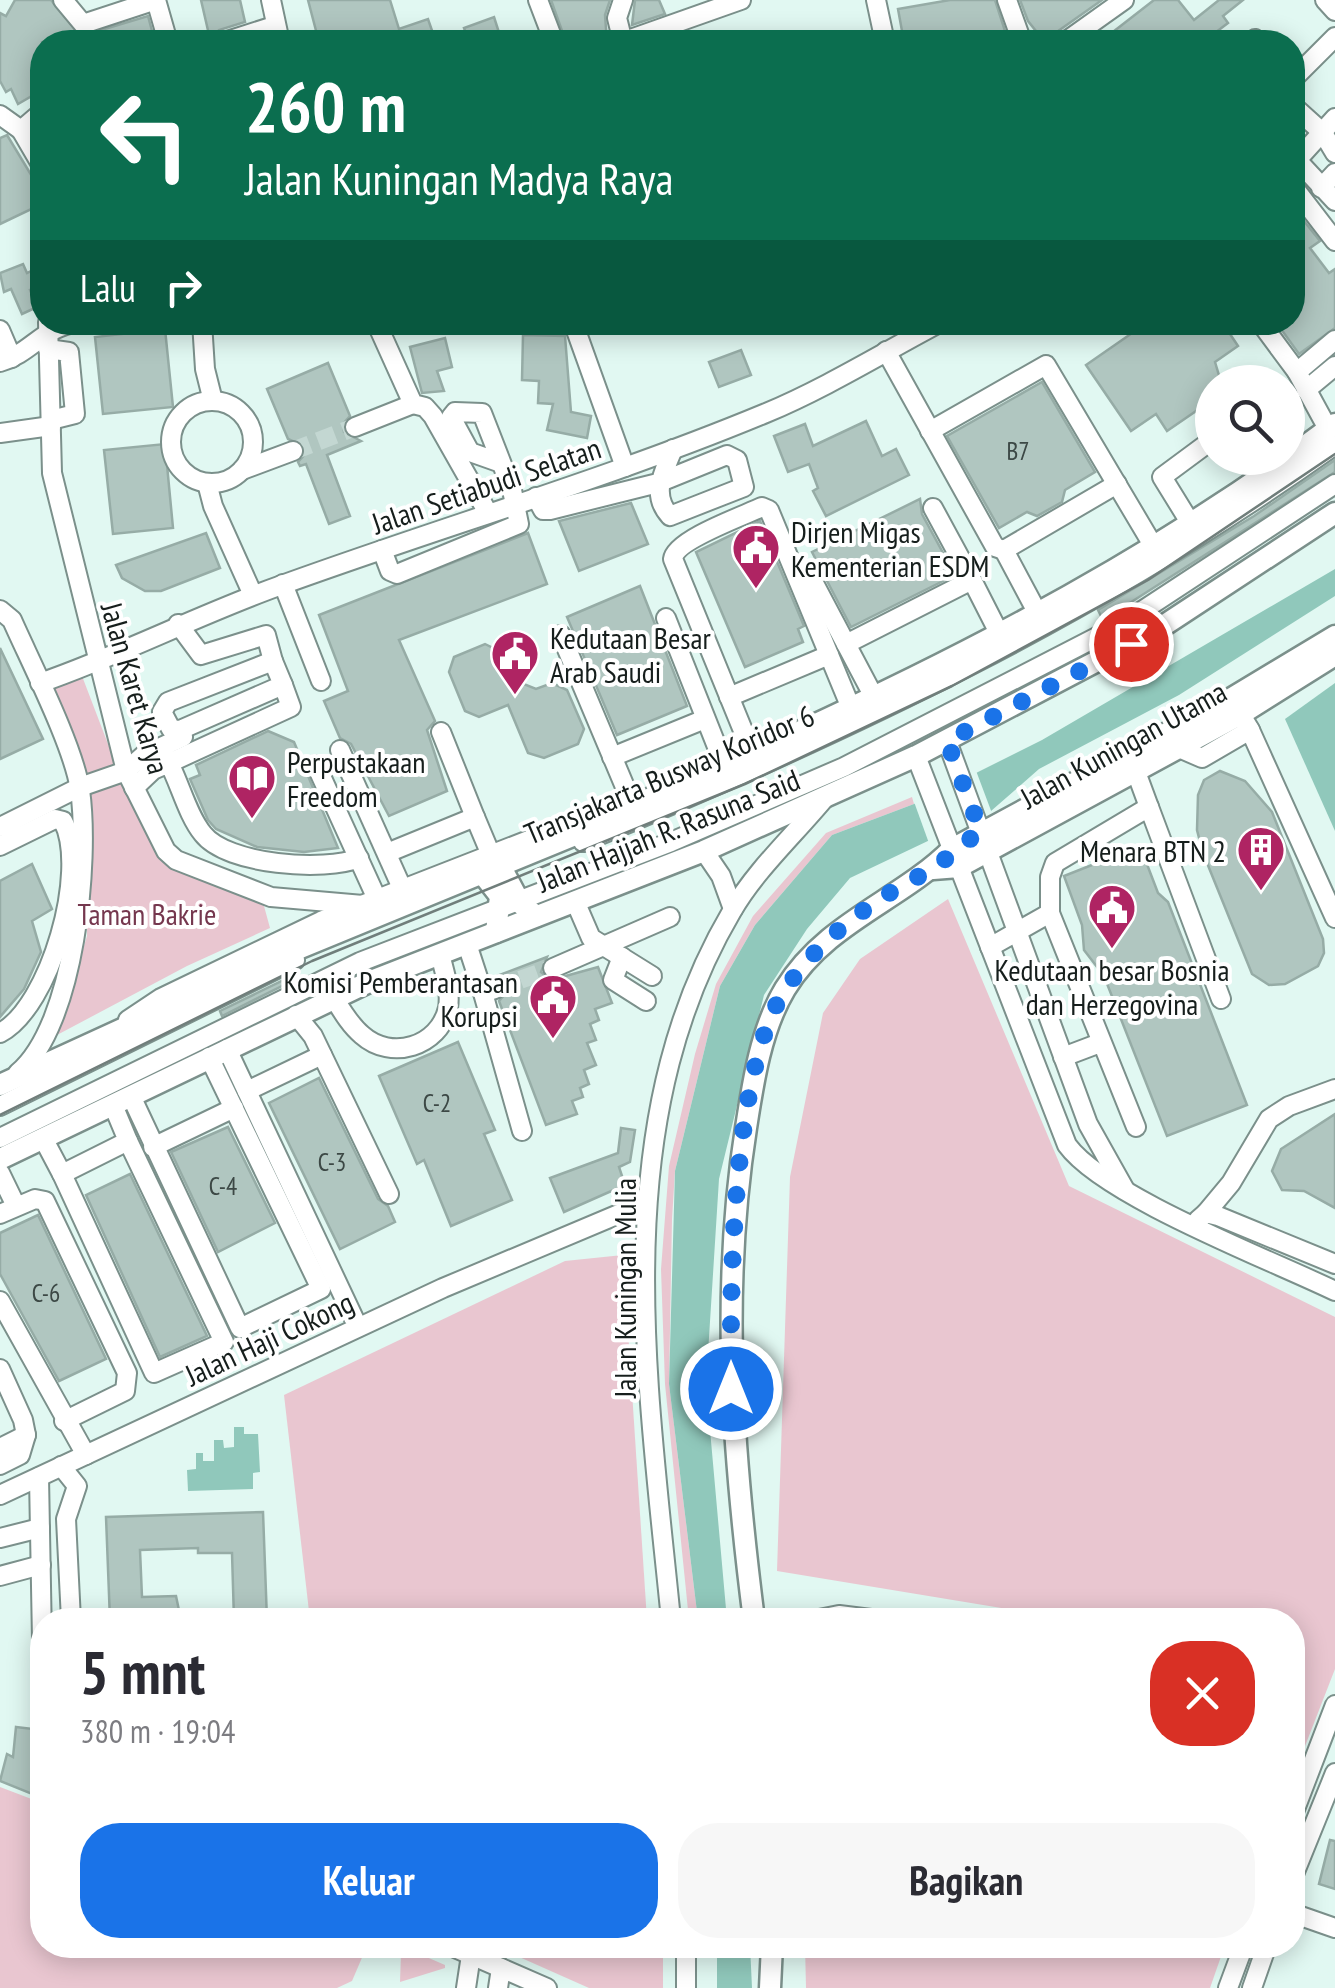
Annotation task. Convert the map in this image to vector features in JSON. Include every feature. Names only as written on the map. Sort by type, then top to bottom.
[{"type":"main road","name":"Jalan Hajjah R. Rasuna Said","points":[[1305,448],[1333,433]]},
{"type":"main road","name":"Jalan Hajjah R. Rasuna Said","points":[[5,1083],[304,946],[592,828],[627,808],[874,697],[1154,547],[1262,475]]},
{"type":"main road","name":"Jalan Hajjah R. Rasuna Said","points":[[0,1158],[334,998],[704,852],[916,756],[1160,628],[1335,514]]},
{"type":"main road","name":"Jalan Kuningan Utama","points":[[1241,714],[1335,636]]},
{"type":"main road","name":"Jalan Kuningan Utama","points":[[753,1608],[731,1420],[730,1327],[740,1165],[760,1054],[784,991],[809,957],[851,919],[933,869],[953,852],[1174,740],[1241,714],[1335,655]]},
{"type":"main road","points":[[494,869],[509,904],[536,916]]},
{"type":"main road","points":[[496,932],[509,904]]},
{"type":"main road","points":[[770,1988],[771,1958]]},
{"type":"street","points":[[63,0],[83,24],[156,0],[165,30]]},
{"type":"street","points":[[270,0],[276,30]]},
{"type":"street","points":[[538,0],[549,30]]},
{"type":"street","points":[[619,30],[616,18],[623,0]]},
{"type":"street","points":[[656,30],[741,0]]},
{"type":"street","points":[[876,0],[882,30]]},
{"type":"street","points":[[1007,0],[1018,30]]},
{"type":"street","points":[[1082,30],[1124,0]]},
{"type":"street","points":[[1324,0],[1335,11]]},
{"type":"street","points":[[1305,67],[1335,37]]},
{"type":"street","points":[[1305,114],[1325,130],[1335,153]]},
{"type":"street","points":[[0,115],[23,133],[30,145]]},
{"type":"street","points":[[23,133],[30,125]]},
{"type":"street","points":[[1305,151],[1325,130]]},
{"type":"street","points":[[1305,169],[1328,194],[1335,173]]},
{"type":"street","points":[[1305,202],[1335,241]]},
{"type":"street","points":[[0,330],[6,360],[37,335]]},
{"type":"street","name":"Jalan Karet Karya","points":[[48,335],[52,473],[130,780],[176,860],[272,897],[370,902]]},
{"type":"street","points":[[203,335],[205,370],[213,401]]},
{"type":"street","points":[[382,335],[413,404]]},
{"type":"street","points":[[578,335],[624,467]]},
{"type":"street","name":"Jalan Setiabudi Selatan","points":[[40,682],[98,663],[178,624],[253,595],[624,467],[769,412],[917,335]]},
{"type":"street","points":[[1269,335],[1291,365]]},
{"type":"street","points":[[1305,365],[1335,340]]},
{"type":"street","points":[[886,351],[995,548],[1004,550],[1117,484]]},
{"type":"street","points":[[930,431],[1046,366],[1154,547]]},
{"type":"street","points":[[1333,433],[1306,390],[1335,366]]},
{"type":"street","points":[[242,470],[252,450],[250,426],[235,408],[213,401],[200,402],[180,416],[171,439],[176,464],[196,480],[225,482],[242,470],[293,451]]},
{"type":"street","points":[[355,427],[413,404],[424,407],[433,416],[488,513]]},
{"type":"street","points":[[0,433],[51,423]]},
{"type":"street","name":"Transjakarta Busway Koridor 6","points":[[0,1106],[292,961],[494,869],[775,762],[1004,650],[1157,566],[1333,433]]},
{"type":"street","points":[[536,497],[543,510],[550,510],[658,484],[727,455],[737,460],[745,484],[740,490],[670,516],[664,512],[658,484],[672,448]]},
{"type":"street","points":[[1191,524],[1162,477],[1195,453]]},
{"type":"street","points":[[382,550],[393,573],[517,526],[516,504],[501,463]]},
{"type":"street","points":[[207,483],[212,506],[253,595]]},
{"type":"street","name":"Transjakarta Busway Koridor 6","points":[[0,1138],[307,986],[747,810],[958,711],[1149,607],[1335,484]]},
{"type":"street","points":[[753,754],[673,553],[762,507],[775,523],[851,708]]},
{"type":"street","points":[[933,508],[999,632]]},
{"type":"street","points":[[436,531],[445,554]]},
{"type":"street","points":[[1004,550],[1037,612]]},
{"type":"street","points":[[808,572],[874,697]]},
{"type":"street","points":[[846,644],[972,580]]},
{"type":"street","points":[[283,584],[321,680]]},
{"type":"street","name":"Jalan Hajjah R. Rasuna Said","points":[[0,610],[12,620],[80,787],[83,854],[76,940],[40,1048],[5,1083]]},
{"type":"street","points":[[666,618],[725,767]]},
{"type":"street","points":[[0,827],[80,787],[130,780],[184,740],[291,708],[266,636],[201,656],[178,624]]},
{"type":"street","points":[[561,635],[612,756],[627,808]]},
{"type":"street","points":[[729,698],[828,656]]},
{"type":"street","points":[[184,740],[166,722],[162,712],[168,702],[272,661]]},
{"type":"street","points":[[1174,740],[1202,758],[1241,714],[1335,918]]},
{"type":"street","points":[[612,756],[705,719]]},
{"type":"street","points":[[441,732],[494,869]]},
{"type":"street","points":[[947,741],[1088,1124],[1125,1191]]},
{"type":"street","points":[[340,750],[402,888]]},
{"type":"street","points":[[165,755],[203,835],[227,850],[308,868],[359,858]]},
{"type":"street","points":[[916,756],[1067,1145],[1092,1173],[1125,1191],[1335,1264]]},
{"type":"street","points":[[1132,762],[1222,999]]},
{"type":"street","points":[[316,764],[359,858],[370,902]]},
{"type":"street","name":"Jalan Kuningan Mulia","points":[[670,1608],[646,1362],[646,1203],[658,1116],[693,997],[733,909],[824,799]]},
{"type":"street","points":[[1136,1127],[1050,914],[1050,877],[1055,863],[1150,807]]},
{"type":"street","points":[[386,853],[476,817]]},
{"type":"street","points":[[0,846],[55,819],[63,821],[71,875],[56,948],[29,1009],[0,1033]]},
{"type":"street","points":[[704,852],[721,876],[733,909]]},
{"type":"street","name":"Jalan Hajjah R. Rasuna Said","points":[[95,1042],[160,998],[402,888],[494,869]]},
{"type":"street","points":[[575,901],[591,938],[652,976]]},
{"type":"street","points":[[990,947],[1050,914]]},
{"type":"street","points":[[553,968],[670,917]]},
{"type":"street","points":[[467,944],[489,991],[522,1131]]},
{"type":"street","points":[[334,998],[350,1022],[379,1046],[415,1046],[431,1038],[448,1006],[440,954]]},
{"type":"street","points":[[622,958],[613,980],[646,1000]]},
{"type":"street","points":[[296,1015],[322,1055],[389,1194]]},
{"type":"street","points":[[1063,1057],[1100,1044]]},
{"type":"street","points":[[218,1053],[247,1091],[358,1327]]},
{"type":"street","points":[[122,1100],[153,1148],[240,1328],[321,1289],[234,1108],[218,1053]]},
{"type":"street","points":[[247,1091],[322,1055]]},
{"type":"street","points":[[1200,1218],[1230,1184],[1269,1119],[1289,1106],[1335,1090]]},
{"type":"street","points":[[43,1138],[154,1373],[224,1342],[128,1141],[122,1100]]},
{"type":"street","points":[[153,1148],[234,1108]]},
{"type":"street","points":[[62,1174],[128,1141]]},
{"type":"street","points":[[0,1172],[8,1210],[35,1198],[45,1201],[127,1374],[125,1391],[64,1420]]},
{"type":"street","name":"Jalan Haji Cokong","points":[[0,1495],[358,1327],[646,1203]]},
{"type":"street","points":[[1200,1218],[1335,1291]]},
{"type":"street","points":[[0,1301],[86,1455]]},
{"type":"street","points":[[0,1370],[26,1435],[20,1455],[0,1464]]},
{"type":"street","points":[[0,1448],[26,1435]]},
{"type":"street","points":[[61,1466],[76,1486],[66,1520],[70,1608]]},
{"type":"street","points":[[39,1477],[42,1608]]},
{"type":"street","points":[[0,1538],[40,1528]]},
{"type":"street","points":[[0,1576],[41,1565]]},
{"type":"street","points":[[1305,1783],[1335,1705]]},
{"type":"street","points":[[1305,1847],[1335,1773]]},
{"type":"street","points":[[1305,1917],[1335,1928]]},
{"type":"street","points":[[466,1988],[471,1958]]},
{"type":"street","points":[[478,1958],[546,1988]]},
{"type":"street","points":[[686,1958],[686,1988]]},
{"type":"street","points":[[1228,1988],[1239,1958]]},
{"type":"street","points":[[1252,1988],[1263,1958]]},
{"type":"street","points":[[498,1988],[500,1968]]},
{"type":"green space","name":"Taman Bakrie","points":[[82,676],[121,778],[163,851],[264,906],[270,928],[187,966],[57,1035],[87,936],[87,790],[51,688]]},
{"type":"green space","points":[[912,797],[914,804],[832,835],[755,925],[720,986],[675,1171],[672,1219],[669,1384],[697,1608],[688,1608],[665,1384],[661,1269],[669,1166],[716,984],[753,916],[826,833]]},
{"type":"green space","points":[[948,899],[1069,1186],[1335,1317],[1335,1669],[1305,1746],[1305,1608],[1001,1608],[777,1571],[790,1177],[823,1013],[860,959]]},
{"type":"green space","points":[[623,1255],[646,1608],[309,1608],[284,1395],[565,1261]]},
{"type":"green space","points":[[0,1787],[30,1798],[30,1958],[362,1958],[352,1981],[337,1988],[0,1988]]},
{"type":"green space","points":[[401,1958],[429,1958],[445,1965],[445,1968],[400,1982]]},
{"type":"green space","points":[[521,1958],[663,1958],[663,1988],[589,1988]]},
{"type":"green space","points":[[805,1958],[1220,1958],[1210,1988],[806,1988]]},
{"type":"shaded area","points":[[1335,569],[1335,596],[1179,695],[1039,769],[991,811],[850,878],[807,929],[764,995],[719,1179],[706,1385],[726,1608],[697,1608],[669,1384],[675,1171],[720,986],[755,925],[832,835],[914,804],[1042,740]]},
{"type":"shaded area","points":[[1335,683],[1335,831],[1285,719]]},
{"type":"shaded area","points":[[234,1427],[244,1427],[244,1434],[258,1434],[260,1472],[253,1473],[253,1489],[188,1491],[187,1470],[196,1469],[196,1453],[203,1453],[203,1461],[214,1461],[214,1440],[223,1440],[224,1448],[234,1447]]},
{"type":"shaded area","points":[[717,1958],[751,1958],[752,1988],[717,1988]]},
{"type":"pier","points":[[975,768],[993,816],[930,846],[913,799]]},
{"type":"building","points":[[15,0],[51,0],[76,30],[30,30],[30,97],[18,104],[11,89],[6,92],[0,81],[0,13],[6,16]]},
{"type":"building","points":[[201,0],[240,0],[245,22],[208,30]]},
{"type":"building","points":[[308,0],[390,0],[399,29],[428,19],[432,30],[316,30]]},
{"type":"building","points":[[551,0],[610,0],[605,15],[606,30],[562,30]]},
{"type":"building","points":[[635,0],[659,0],[665,14],[632,25]]},
{"type":"building","points":[[950,0],[995,0],[1005,30],[902,30],[898,9]]},
{"type":"building","points":[[1020,0],[1102,0],[1060,30],[1035,30]]},
{"type":"building","points":[[1154,0],[1178,0],[1194,20],[1219,0],[1243,0],[1223,16],[1228,23],[1219,30],[1115,30]]},
{"type":"building","points":[[148,16],[152,30],[101,30]]},
{"type":"building","points":[[494,17],[498,30],[465,30]]},
{"type":"building","points":[[7,135],[30,173],[30,210],[0,224],[0,138]]},
{"type":"building","points":[[1305,222],[1320,241],[1310,248],[1329,273],[1335,269],[1335,328],[1299,354],[1285,335],[1305,335]]},
{"type":"building","points":[[23,264],[27,273],[30,272],[30,310],[22,314],[11,289],[4,292],[0,273]]},
{"type":"building","points":[[166,335],[173,407],[103,414],[95,337]]},
{"type":"building","points":[[523,335],[565,336],[571,412],[591,416],[587,438],[547,430],[553,404],[538,403],[539,381],[522,380]]},
{"type":"building","points":[[1129,335],[1231,335],[1238,346],[1216,365],[1195,365],[1195,412],[1167,431],[1156,414],[1131,431],[1086,365]]},
{"type":"building","points":[[445,338],[452,367],[437,371],[444,391],[422,393],[410,347]]},
{"type":"building","points":[[741,350],[751,375],[719,387],[709,362]]},
{"type":"building","points":[[328,363],[350,416],[343,424],[344,432],[361,441],[327,455],[350,516],[329,524],[306,464],[300,466],[298,462],[305,454],[304,446],[288,439],[267,389]]},
{"type":"building","points":[[1042,382],[1095,472],[1065,490],[1062,502],[1037,516],[1027,512],[999,528],[947,436]]},
{"type":"building","points":[[866,421],[882,456],[896,449],[909,475],[826,516],[813,491],[818,488],[809,464],[788,472],[774,436],[805,424],[813,446]]},
{"type":"building","points":[[165,444],[173,528],[113,534],[104,450]]},
{"type":"building","points":[[1335,460],[1335,472],[1103,620],[1098,610],[1254,516]]},
{"type":"building","points":[[920,499],[922,514],[955,575],[851,627],[812,552]]},
{"type":"building","points":[[631,503],[648,544],[579,571],[559,521]]},
{"type":"building","name":"Dirjen Migas Kementerian ESDM","points":[[760,521],[804,626],[798,629],[803,642],[745,667],[696,552]]},
{"type":"building","points":[[206,533],[220,568],[161,591],[145,591],[122,578],[116,565]]},
{"type":"building","points":[[528,533],[547,584],[399,640],[435,721],[427,730],[447,791],[389,816],[351,744],[340,738],[324,701],[348,691],[319,615]]},
{"type":"building","points":[[640,586],[687,706],[617,735],[567,617]]},
{"type":"building","name":"Kedutaan Besar Arab Saudi","points":[[485,644],[499,651],[511,679],[536,689],[552,683],[567,690],[584,729],[578,744],[544,758],[528,753],[508,705],[479,717],[465,711],[449,672],[454,657]]},
{"type":"building","points":[[0,648],[43,739],[0,759]]},
{"type":"building","points":[[268,731],[294,742],[338,848],[304,852],[257,847],[216,829],[208,820],[190,779],[200,775],[196,765]]},
{"type":"building","name":"Menara BTN 2","points":[[1220,771],[1245,781],[1272,812],[1323,939],[1324,953],[1318,966],[1285,984],[1269,985],[1252,974],[1203,853],[1197,830],[1198,795],[1204,780]]},
{"type":"building","points":[[1140,846],[1158,893],[1168,902],[1247,1105],[1167,1136],[1104,976],[1084,950],[1082,925],[1064,876]]},
{"type":"building","points":[[32,864],[52,909],[32,921],[41,952],[24,989],[0,1017],[0,881]]},
{"type":"building","name":"Komisi Pemberantasan Korupsi","points":[[547,957],[541,972],[551,980],[598,967],[612,1003],[595,1009],[599,1020],[590,1024],[596,1040],[587,1043],[596,1065],[584,1070],[589,1084],[580,1088],[583,1097],[572,1101],[577,1114],[546,1125],[499,1001],[507,992],[506,984],[494,977]]},
{"type":"building","points":[[294,975],[296,979],[222,1016],[220,1011]]},
{"type":"building","points":[[458,1042],[495,1130],[484,1134],[512,1200],[451,1226],[424,1160],[417,1164],[379,1076]]},
{"type":"building","points":[[319,1078],[378,1199],[388,1206],[395,1222],[340,1249],[269,1103]]},
{"type":"building","points":[[1335,1114],[1335,1208],[1304,1191],[1282,1190],[1272,1171],[1281,1149]]},
{"type":"building","points":[[228,1127],[275,1223],[218,1252],[171,1152]]},
{"type":"building","points":[[621,1128],[635,1130],[630,1162],[619,1167],[625,1185],[564,1212],[550,1178],[618,1153]]},
{"type":"building","points":[[130,1174],[207,1336],[160,1357],[86,1195]]},
{"type":"building","points":[[38,1215],[106,1359],[59,1381],[0,1274],[0,1233]]},
{"type":"building","points":[[263,1512],[267,1608],[234,1608],[232,1553],[198,1553],[198,1548],[140,1550],[142,1597],[176,1596],[178,1608],[110,1608],[106,1517]]},
{"type":"building","points":[[16,1727],[30,1729],[30,1793],[0,1781],[7,1754],[13,1757]]},
{"type":"building","points":[[1330,1840],[1335,1841],[1335,1889],[1319,1884]]},
{"type":"tunnel","points":[[293,451],[355,427]]},
{"type":"tunnel","points":[[495,989],[553,968]]},
{"type":"tram line","points":[[0,1115],[312,961],[745,784],[952,686],[1148,580],[1335,454]]},
{"type":"place","name":"Dirjen Migas Kementerian ESDM","points":[[756,590]]},
{"type":"place","name":"Kedutaan Besar Arab Saudi","points":[[515,696]]},
{"type":"place","name":"Perpustakaan Freedom","points":[[252,820]]},
{"type":"place","name":"Menara BTN 2","points":[[1261,892]]},
{"type":"place","name":"Kedutaan besar Bosnia dan Herzegovina","points":[[1112,950]]},
{"type":"place","name":"Komisi Pemberantasan Korupsi","points":[[553,1040]]},
{"type":"route","points":[[731,1389],[730,1327],[740,1165],[764,1039],[784,991],[809,957],[851,919],[933,869],[952,849],[981,832],[947,741],[1131,644]]}]
